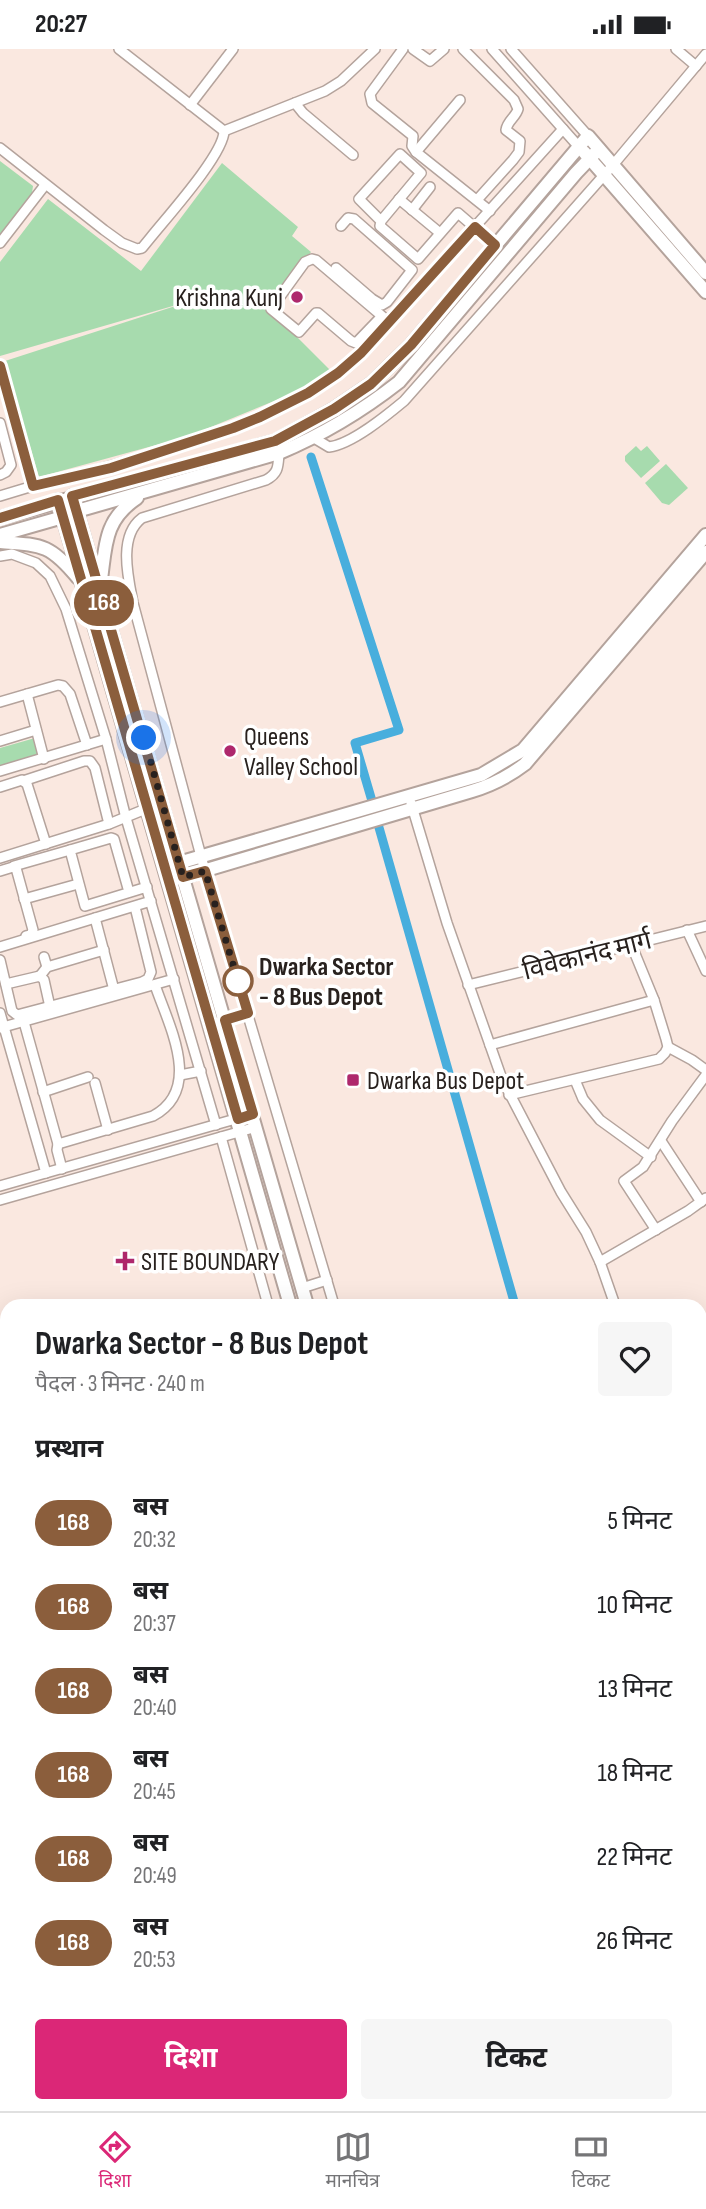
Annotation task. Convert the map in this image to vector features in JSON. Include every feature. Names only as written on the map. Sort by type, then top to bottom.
[{"type":"main road","points":[[0,518],[275,441],[334,409],[371,384],[411,345],[588,136]]},
{"type":"main road","points":[[588,136],[603,175],[706,292]]},
{"type":"main road","points":[[579,147],[613,165],[706,273]]},
{"type":"main road","points":[[0,535],[279,453],[314,438],[379,398],[398,382],[594,154]]},
{"type":"main road","points":[[100,589],[106,539],[112,521],[125,506],[146,492]]},
{"type":"main road","points":[[72,496],[305,1299]]},
{"type":"main road","points":[[58,500],[288,1299]]},
{"type":"main road","points":[[169,882],[411,802],[481,775],[523,750],[706,535]]},
{"type":"main road","points":[[0,542],[30,544],[49,550],[63,561],[82,584]]},
{"type":"main road","points":[[164,867],[201,855],[496,783],[525,764],[706,552]]},
{"type":"street","points":[[119,49],[224,131]]},
{"type":"street","points":[[190,105],[233,49]]},
{"type":"street","points":[[224,131],[317,95],[341,81],[375,49]]},
{"type":"street","points":[[403,49],[370,97],[374,106],[413,136],[412,146],[416,152],[490,211]]},
{"type":"street","points":[[413,49],[430,61],[444,49]]},
{"type":"street","points":[[463,49],[517,104],[517,114],[506,129],[520,141],[521,146],[513,160],[477,200]]},
{"type":"street","points":[[492,49],[579,147]]},
{"type":"street","points":[[511,49],[588,136]]},
{"type":"street","points":[[676,49],[696,66]]},
{"type":"street","points":[[314,438],[329,447],[340,444],[373,425],[404,401],[613,165],[706,54]]},
{"type":"street","points":[[490,77],[505,63]]},
{"type":"street","points":[[416,152],[460,100]]},
{"type":"street","points":[[295,103],[303,113],[353,155]]},
{"type":"street","points":[[385,319],[312,259],[305,262],[271,309],[299,332],[318,313],[356,343],[385,319],[396,314],[563,129]]},
{"type":"street","points":[[0,148],[116,239],[137,249],[142,248],[209,163],[223,141],[224,131]]},
{"type":"street","points":[[381,221],[421,173],[400,153],[359,199],[381,221],[380,225],[418,259],[458,213],[495,245]]},
{"type":"street","points":[[0,243],[45,185]]},
{"type":"street","points":[[412,210],[430,187]]},
{"type":"street","points":[[399,199],[440,233]]},
{"type":"street","points":[[341,226],[348,218],[354,219],[411,268],[411,274],[385,304]]},
{"type":"street","points":[[336,268],[372,299],[385,304],[396,314]]},
{"type":"street","points":[[0,496],[111,468],[260,417],[308,393],[338,373],[361,353],[385,319]]},
{"type":"street","points":[[0,366],[33,486]]},
{"type":"street","points":[[0,423],[11,465],[0,475]]},
{"type":"street","points":[[279,453],[279,468],[274,476],[142,518],[130,535],[127,562],[133,603],[205,871],[332,1299]]},
{"type":"street","points":[[0,556],[12,554],[36,563],[50,576],[66,609],[106,739],[126,818],[216,1125]]},
{"type":"street","points":[[0,702],[58,685],[66,687],[87,745]]},
{"type":"street","points":[[27,694],[44,759]]},
{"type":"street","points":[[0,741],[36,730]]},
{"type":"street","points":[[0,771],[106,739]]},
{"type":"street","points":[[0,787],[90,761],[109,824]]},
{"type":"street","points":[[23,781],[27,784],[46,844]]},
{"type":"street","points":[[411,802],[447,923],[509,1095],[561,1192],[586,1231],[613,1299]]},
{"type":"street","points":[[0,858],[148,809]]},
{"type":"street","points":[[0,871],[111,838],[114,839],[129,892]]},
{"type":"street","points":[[70,850],[84,904],[87,906],[147,887]]},
{"type":"street","points":[[0,945],[33,934],[14,866]]},
{"type":"street","points":[[24,899],[78,884]]},
{"type":"street","points":[[0,945],[151,901]]},
{"type":"street","points":[[0,960],[15,1014],[22,1015],[142,982],[148,979],[151,972],[135,907]]},
{"type":"street","points":[[95,918],[114,989]]},
{"type":"street","name":"विवेकानंद मार्ग","points":[[468,985],[706,926]]},
{"type":"street","points":[[687,930],[706,971]]},
{"type":"street","points":[[509,1095],[659,1059],[665,1053],[668,1047],[654,1000],[631,944]]},
{"type":"street","points":[[6,984],[40,976],[47,967],[104,950]]},
{"type":"street","points":[[44,957],[47,967]]},
{"type":"street","points":[[40,976],[44,980],[50,1007]]},
{"type":"street","points":[[2,1028],[174,979]]},
{"type":"street","points":[[58,1144],[160,1111],[177,1087],[180,1063],[155,985]]},
{"type":"street","points":[[490,1045],[654,1000]]},
{"type":"street","points":[[0,1013],[2,1028],[46,1173]]},
{"type":"street","points":[[225,1020],[248,1013]]},
{"type":"street","points":[[23,1022],[58,1144],[62,1168]]},
{"type":"street","points":[[656,1230],[624,1181],[643,1167],[651,1157],[672,1121],[706,1073],[692,1060],[668,1047]]},
{"type":"street","points":[[180,1075],[201,1070]]},
{"type":"street","points":[[43,1089],[89,1078],[108,1130]]},
{"type":"street","points":[[575,1080],[583,1099],[600,1120],[651,1157]]},
{"type":"street","points":[[0,1200],[221,1137],[253,1114]]},
{"type":"street","points":[[0,1186],[216,1125],[256,1127]]},
{"type":"street","points":[[221,1137],[266,1299]]},
{"type":"street","points":[[600,1262],[703,1200],[661,1141]]},
{"type":"street","points":[[302,1288],[327,1280]]},
{"type":"green space","points":[[0,161],[33,186],[32,193],[0,235]]},
{"type":"green space","points":[[222,163],[298,227],[292,236],[311,252],[268,308],[334,374],[189,436],[39,477],[5,361],[197,299],[0,356],[0,262],[48,199],[141,271]]},
{"type":"green space","points":[[636,446],[641,451],[647,446],[660,461],[641,478],[625,461],[625,456]]},
{"type":"green space","points":[[666,464],[688,488],[669,505],[662,503],[645,483]]},
{"type":"green space","points":[[35,738],[39,757],[0,768],[0,748]]},
{"type":"waterway","points":[[311,457],[399,730],[355,743],[372,801]]},
{"type":"waterway","points":[[378,824],[513,1299]]},
{"type":"bus line","name":"168","points":[[0,366],[33,486],[111,468],[247,423],[308,393],[338,373],[361,353],[475,227],[495,245],[411,345],[371,384],[334,409],[275,441],[72,496],[183,877],[205,871],[248,1013],[225,1020],[253,1114],[238,1119],[58,500],[0,518]]},
{"type":"place","name":"Krishna Kunj","points":[[297,297]]},
{"type":"place","name":"Queens Valley School","points":[[230,751]]},
{"type":"place","name":"Dwarka Sector - 8 Bus Depot","points":[[238,981]]},
{"type":"place","name":"Dwarka Bus Depot","points":[[353,1080]]},
{"type":"place","name":"SITE BOUNDARY","points":[[125,1261]]},
{"type":"route","points":[[144,738],[183,877],[205,871],[241,991],[238,981]]}]
